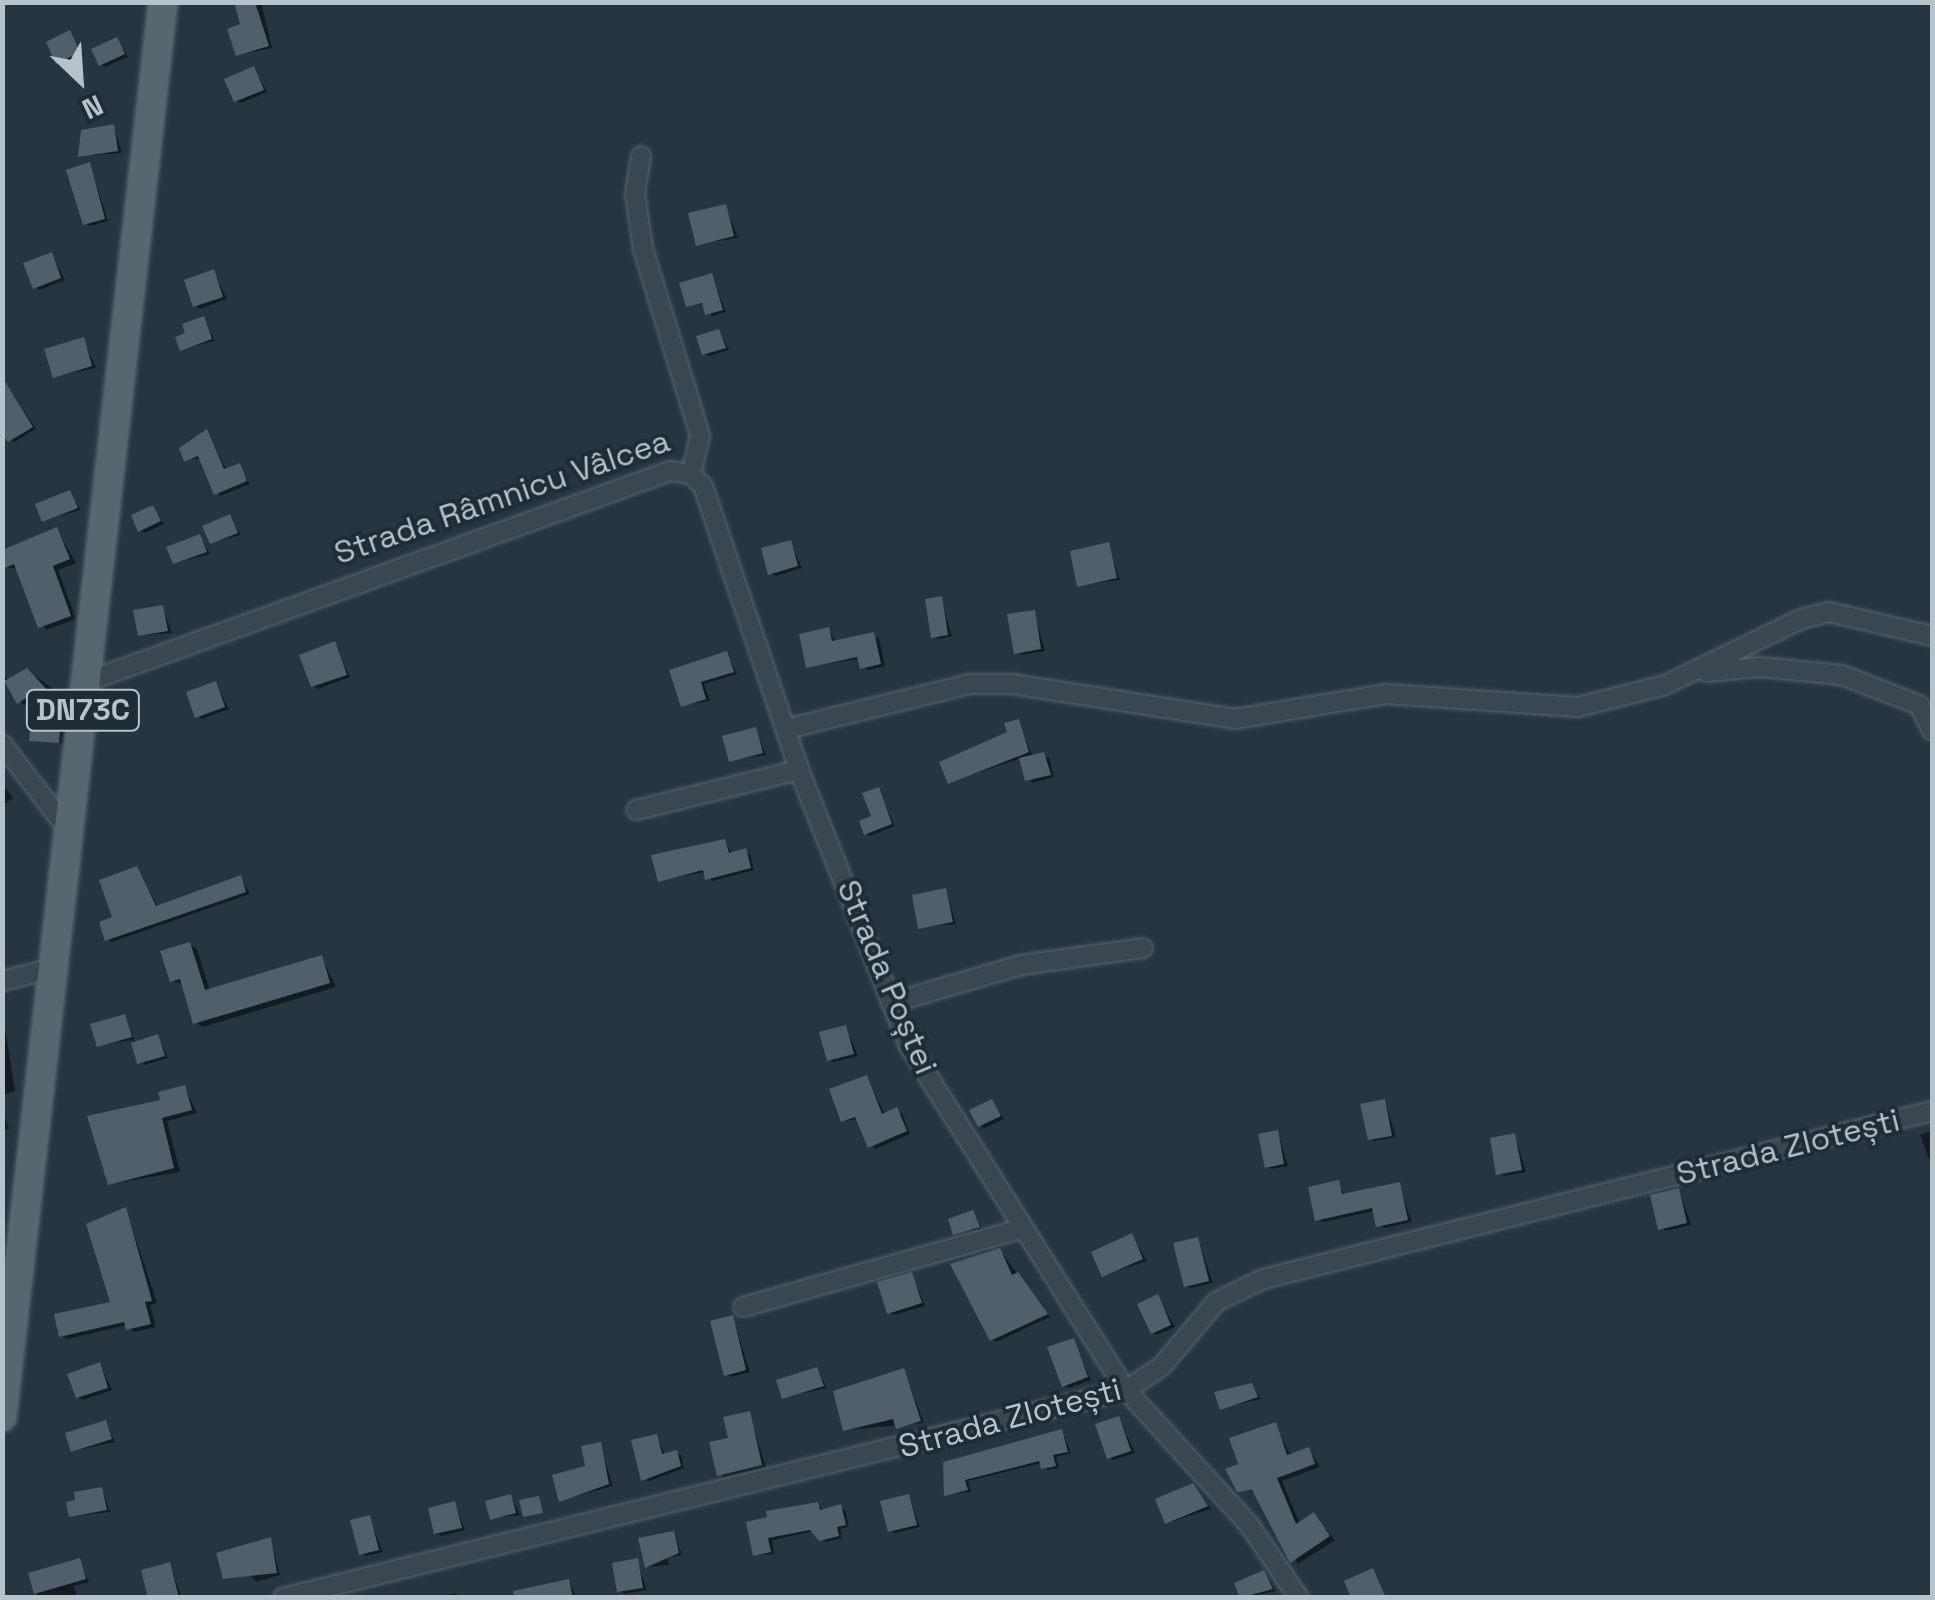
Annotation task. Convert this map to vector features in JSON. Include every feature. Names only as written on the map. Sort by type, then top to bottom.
[{"type":"main road","name":"DN73C","points":[[2,1417],[162,2]]},
{"type":"street","name":"Strada Râmnicu Vâlcea","points":[[86,682],[670,471],[691,474],[700,436],[643,249],[635,192],[640,156]]},
{"type":"street","name":"Strada Poștei","points":[[691,474],[704,486],[799,770],[909,1046],[1020,1229],[1126,1390],[1250,1526],[1298,1598]]},
{"type":"street","points":[[786,729],[969,684],[1029,686],[1234,719],[1386,694],[1578,707],[1692,673],[1802,619],[1829,612],[1932,636]]},
{"type":"street","points":[[1692,673],[1760,667],[1842,675],[1919,705],[1932,731]]},
{"type":"street","points":[[2,744],[70,831]]},
{"type":"street","points":[[636,810],[799,770]]},
{"type":"street","points":[[891,1003],[1021,965],[1143,948]]},
{"type":"street","points":[[2,981],[54,968]]},
{"type":"street","name":"Strada Zlotești","points":[[283,1598],[1126,1390],[1162,1366],[1216,1302],[1264,1279],[1932,1111]]},
{"type":"street","points":[[743,1307],[1020,1229]]},
{"type":"building","points":[[234,2],[255,2],[269,46],[236,56],[227,29],[240,24]]},
{"type":"building","points":[[70,30],[80,52],[56,64],[46,42]]},
{"type":"building","points":[[117,37],[125,54],[99,66],[91,49]]},
{"type":"building","points":[[254,66],[264,90],[234,102],[224,79]]},
{"type":"building","points":[[114,124],[118,151],[78,157],[81,130]]},
{"type":"building","points":[[90,162],[105,219],[83,225],[66,170]]},
{"type":"building","points":[[726,204],[734,236],[696,246],[688,213]]},
{"type":"building","points":[[52,252],[61,278],[33,289],[23,263]]},
{"type":"building","points":[[214,269],[223,297],[193,307],[184,280]]},
{"type":"building","points":[[712,273],[723,310],[705,315],[702,303],[686,307],[679,283]]},
{"type":"building","points":[[204,316],[212,339],[180,351],[175,337],[185,333],[182,324]]},
{"type":"building","points":[[719,329],[726,348],[702,355],[696,336]]},
{"type":"building","points":[[84,337],[92,366],[53,378],[44,349]]},
{"type":"building","points":[[2,377],[33,427],[8,442],[2,433]]},
{"type":"building","points":[[207,429],[224,469],[240,463],[247,481],[214,495],[198,456],[184,462],[179,448]]},
{"type":"building","points":[[70,490],[78,508],[42,522],[35,504]]},
{"type":"building","points":[[153,505],[161,521],[138,532],[131,515]]},
{"type":"building","points":[[230,514],[238,533],[210,544],[202,526]]},
{"type":"building","points":[[57,527],[70,559],[53,566],[71,616],[38,628],[14,564],[2,569],[2,550]]},
{"type":"building","points":[[200,534],[207,552],[173,564],[166,547]]},
{"type":"building","points":[[791,540],[798,566],[768,575],[761,548]]},
{"type":"building","points":[[1109,542],[1117,578],[1077,587],[1070,551]]},
{"type":"building","points":[[942,596],[948,635],[931,638],[925,599]]},
{"type":"building","points":[[163,605],[168,631],[138,636],[133,610]]},
{"type":"building","points":[[1035,610],[1041,649],[1014,654],[1007,614]]},
{"type":"building","points":[[829,627],[832,641],[874,632],[881,664],[860,669],[857,657],[806,668],[799,634]]},
{"type":"building","points":[[335,641],[347,675],[311,687],[299,655]]},
{"type":"building","points":[[727,651],[734,672],[701,682],[706,699],[681,707],[669,670]]},
{"type":"building","points":[[27,668],[49,692],[63,693],[59,743],[29,741],[32,694],[17,704],[4,681]]},
{"type":"building","points":[[216,681],[225,707],[195,718],[186,692]]},
{"type":"building","points":[[1019,719],[1029,752],[948,784],[939,762],[1007,732],[1004,723]]},
{"type":"building","points":[[756,727],[763,753],[729,762],[722,736]]},
{"type":"building","points":[[1044,752],[1051,775],[1025,781],[1019,758]]},
{"type":"building","points":[[879,787],[892,824],[864,835],[859,821],[871,816],[862,793]]},
{"type":"building","points":[[725,839],[729,853],[746,848],[751,868],[705,880],[703,870],[658,882],[651,855]]},
{"type":"building","points":[[137,866],[156,906],[241,875],[246,892],[105,941],[99,922],[112,917],[99,880]]},
{"type":"building","points":[[946,888],[953,922],[918,929],[912,895]]},
{"type":"building","points":[[190,942],[205,990],[322,955],[330,983],[193,1024],[180,979],[170,982],[160,951]]},
{"type":"building","points":[[125,1014],[132,1037],[97,1047],[90,1024]]},
{"type":"building","points":[[846,1025],[854,1054],[827,1061],[819,1032]]},
{"type":"building","points":[[158,1034],[165,1056],[137,1064],[131,1043]]},
{"type":"building","points":[[867,1075],[882,1114],[897,1107],[907,1131],[868,1148],[855,1117],[841,1122],[829,1089]]},
{"type":"building","points":[[185,1085],[192,1110],[162,1118],[174,1168],[108,1185],[87,1116],[160,1100],[158,1092]]},
{"type":"building","points":[[992,1099],[1001,1116],[978,1127],[969,1110]]},
{"type":"building","points":[[1385,1099],[1392,1136],[1368,1140],[1360,1104]]},
{"type":"building","points":[[1278,1130],[1284,1164],[1265,1168],[1258,1134]]},
{"type":"building","points":[[1515,1133],[1522,1170],[1496,1175],[1490,1138]]},
{"type":"building","points":[[1339,1180],[1342,1194],[1400,1182],[1408,1220],[1376,1227],[1372,1208],[1315,1221],[1308,1187]]},
{"type":"building","points":[[1679,1188],[1687,1223],[1658,1230],[1650,1195]]},
{"type":"building","points":[[126,1207],[152,1301],[145,1302],[151,1324],[126,1330],[124,1322],[59,1337],[54,1314],[110,1302],[86,1224]]},
{"type":"building","points":[[973,1210],[980,1227],[953,1235],[948,1219]]},
{"type":"building","points":[[1132,1233],[1143,1259],[1102,1277],[1091,1252]]},
{"type":"building","points":[[1198,1237],[1209,1281],[1184,1287],[1173,1243]]},
{"type":"building","points":[[1000,1248],[1012,1275],[1018,1272],[1048,1314],[990,1341],[950,1264]]},
{"type":"building","points":[[912,1272],[922,1303],[887,1314],[877,1282]]},
{"type":"building","points":[[1158,1294],[1171,1325],[1151,1334],[1137,1304]]},
{"type":"building","points":[[733,1315],[746,1370],[724,1376],[710,1321]]},
{"type":"building","points":[[1074,1338],[1088,1377],[1062,1387],[1047,1347]]},
{"type":"building","points":[[100,1362],[108,1388],[76,1398],[67,1374]]},
{"type":"building","points":[[817,1367],[824,1386],[782,1399],[776,1380]]},
{"type":"building","points":[[904,1368],[921,1421],[896,1429],[893,1419],[843,1431],[833,1391]]},
{"type":"building","points":[[1252,1383],[1258,1397],[1220,1410],[1214,1392]]},
{"type":"building","points":[[750,1411],[762,1465],[717,1476],[709,1442],[728,1438],[723,1417]]},
{"type":"building","points":[[1119,1416],[1131,1451],[1107,1459],[1095,1424]]},
{"type":"building","points":[[106,1420],[112,1439],[71,1452],[65,1433]]},
{"type":"building","points":[[1276,1422],[1287,1455],[1309,1447],[1315,1464],[1277,1478],[1296,1524],[1314,1512],[1330,1536],[1290,1563],[1252,1490],[1237,1492],[1225,1469],[1238,1464],[1229,1438]]},
{"type":"building","points":[[1062,1429],[1068,1452],[1053,1455],[1056,1466],[1041,1469],[1039,1461],[965,1480],[968,1490],[944,1496],[943,1462]]},
{"type":"building","points":[[657,1434],[662,1454],[677,1450],[681,1466],[641,1481],[631,1440]]},
{"type":"building","points":[[601,1442],[609,1484],[559,1502],[552,1475],[585,1466],[581,1446]]},
{"type":"building","points":[[1193,1483],[1208,1506],[1165,1524],[1155,1499]]},
{"type":"building","points":[[102,1487],[107,1510],[69,1517],[66,1502],[75,1500],[74,1492]]},
{"type":"building","points":[[511,1494],[516,1513],[490,1520],[485,1501]]},
{"type":"building","points":[[909,1494],[917,1525],[888,1532],[880,1501]]},
{"type":"building","points":[[539,1496],[543,1513],[523,1517],[519,1500]]},
{"type":"building","points":[[455,1501],[462,1528],[434,1534],[428,1508]]},
{"type":"building","points":[[818,1502],[820,1510],[841,1504],[846,1525],[837,1527],[839,1536],[819,1541],[810,1530],[768,1538],[771,1552],[753,1556],[746,1522],[767,1517],[766,1511]]},
{"type":"building","points":[[370,1515],[379,1550],[359,1555],[350,1520]]},
{"type":"building","points":[[674,1531],[679,1553],[645,1568],[638,1538]]},
{"type":"building","points":[[271,1537],[277,1573],[223,1579],[216,1553]]},
{"type":"building","points":[[80,1558],[86,1579],[34,1594],[28,1573]]},
{"type":"building","points":[[638,1558],[643,1588],[617,1592],[612,1563]]},
{"type":"building","points":[[170,1562],[179,1598],[148,1598],[141,1570]]},
{"type":"building","points":[[1373,1568],[1386,1598],[1351,1598],[1344,1581]]},
{"type":"building","points":[[1264,1570],[1273,1589],[1240,1598],[1234,1583]]},
{"type":"building","points":[[569,1579],[573,1598],[514,1598],[513,1591]]}]
